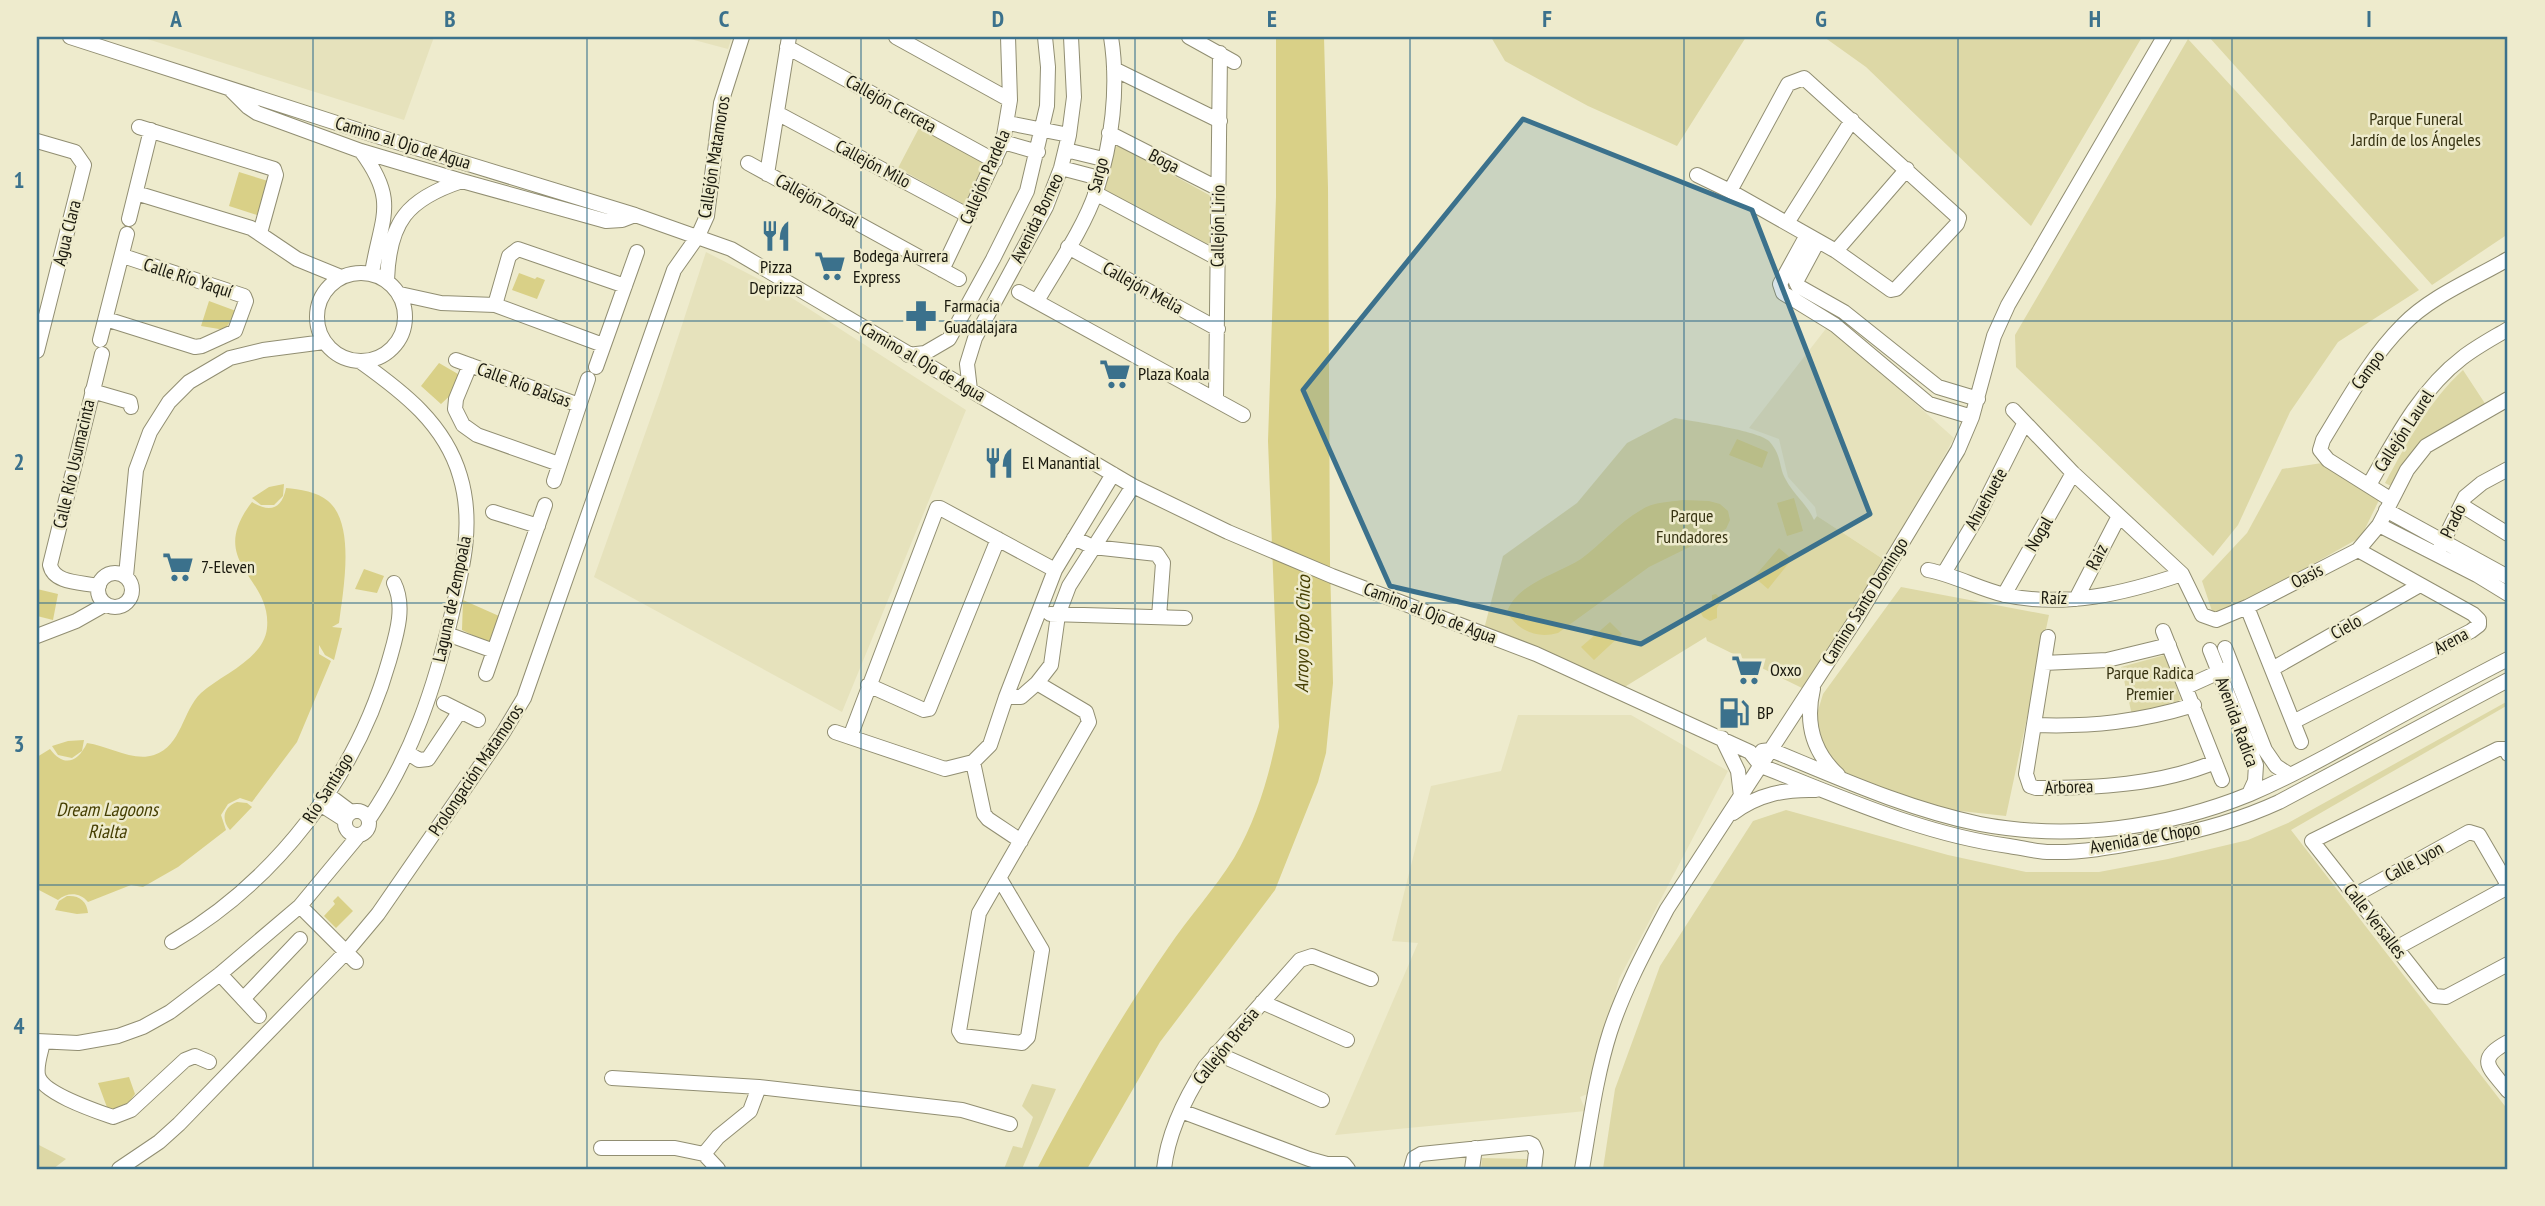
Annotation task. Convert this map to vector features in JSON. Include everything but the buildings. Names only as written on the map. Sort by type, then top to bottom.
[{"type":"street","name":"Camino al Ojo de Agua","points":[[71,37],[698,236],[755,261],[908,355],[1133,486],[1281,555],[1536,654],[1722,738],[1750,752],[1761,766]]},
{"type":"street","name":"Callejón Matamoros","points":[[698,236],[706,216],[712,186],[721,103],[742,37]]},
{"type":"street","points":[[896,37],[1010,100]]},
{"type":"street","name":"Callejón Pardela","points":[[942,270],[1003,142],[1010,100],[1008,37]]},
{"type":"street","name":"Avenida Borneo","points":[[908,355],[925,353],[942,345],[956,327],[1027,191],[1043,129],[1048,83],[1045,37]]},
{"type":"street","name":"Avenida Borneo","points":[[970,390],[967,364],[975,338],[1046,207],[1062,168],[1074,97],[1071,37]]},
{"type":"street","name":"Sargo","points":[[1037,301],[1068,247],[1097,185],[1114,99],[1111,37]]},
{"type":"street","points":[[1189,37],[1234,62]]},
{"type":"street","name":"Camino Santo Domingo","points":[[1582,1169],[1599,1073],[1620,1006],[1667,909],[1856,619],[1958,450],[1978,399],[1994,335],[2008,305],[2164,37]]},
{"type":"street","points":[[767,174],[788,42]]},
{"type":"street","name":"Callejón Cerceta","points":[[788,42],[995,161]]},
{"type":"street","name":"Callejón Lirio","points":[[1216,399],[1220,53]]},
{"type":"street","points":[[1114,69],[1220,121]]},
{"type":"street","points":[[1697,175],[1836,251],[1891,290],[1896,289],[1957,224],[1959,218],[1804,78],[1792,80],[1788,84],[1730,191]]},
{"type":"street","points":[[230,89],[257,113],[361,151],[606,221],[622,220],[635,215]]},
{"type":"street","name":"Callejón Milo","points":[[777,113],[969,216]]},
{"type":"street","points":[[1787,223],[1852,120]]},
{"type":"street","points":[[1008,123],[1043,129],[1103,159]]},
{"type":"street","name":"Calle Río Yaquí","points":[[92,391],[136,193],[145,129],[274,169],[276,175],[260,233]]},
{"type":"street","name":"Boga","points":[[1109,133],[1219,189]]},
{"type":"street","name":"Agua Clara","points":[[37,141],[75,152],[84,165],[37,351]]},
{"type":"street","points":[[1003,142],[1038,152]]},
{"type":"street","points":[[361,151],[376,173],[386,200],[372,273]]},
{"type":"street","name":"Callejón Zorsal","points":[[748,163],[959,279]]},
{"type":"street","points":[[1062,168],[1097,185],[1217,258]]},
{"type":"street","points":[[1836,251],[1907,169]]},
{"type":"street","points":[[387,280],[391,242],[407,210],[430,194],[462,181]]},
{"type":"street","points":[[136,193],[260,233],[297,259],[341,277]]},
{"type":"street","points":[[386,200],[407,210]]},
{"type":"street","name":"Prolongación Matamoros","points":[[119,1169],[159,1142],[179,1124],[351,956],[503,733],[524,698],[674,270],[698,236]]},
{"type":"street","points":[[1813,238],[1796,282],[1798,286],[1843,312],[1938,387],[1978,399]]},
{"type":"street","points":[[1813,238],[1780,284],[1783,293],[1835,325],[1929,404],[1972,417]]},
{"type":"street","name":"Callejón Melia","points":[[1068,247],[1218,329]]},
{"type":"street","points":[[495,305],[509,256],[517,249],[625,286]]},
{"type":"street","points":[[554,481],[579,405],[637,252]]},
{"type":"street","name":"Calle Río Yaquí","points":[[122,256],[245,297],[235,331],[222,338]]},
{"type":"street","name":"Campo","points":[[2388,504],[2369,485],[2328,460],[2320,450],[2323,440],[2349,396],[2403,324],[2435,301],[2508,259]]},
{"type":"street","points":[[356,272],[372,273],[387,280],[400,294],[405,306],[406,320],[397,345],[387,354],[361,362],[334,352],[324,342],[318,328],[317,313],[320,299],[329,286],[341,277],[356,272]]},
{"type":"street","points":[[1019,292],[1243,415]]},
{"type":"street","points":[[400,294],[441,303],[495,305],[603,345]]},
{"type":"street","points":[[106,319],[195,347],[222,338],[230,358]]},
{"type":"street","points":[[956,327],[975,338]]},
{"type":"street","name":"Callejón Laurel","points":[[2369,485],[2407,420],[2430,390],[2461,359],[2508,329]]},
{"type":"street","points":[[125,576],[112,573],[104,578],[99,586],[100,596],[106,604],[116,607],[129,600],[132,590],[125,576],[136,470],[150,432],[169,402],[184,386],[230,358],[263,350],[324,342]]},
{"type":"street","name":"Laguna de Zempoala","points":[[361,362],[419,407],[443,438],[460,476],[467,516],[463,564],[433,686],[408,753],[369,819]]},
{"type":"street","name":"Calle Río Balsas","points":[[463,425],[455,409],[463,362],[579,405]]},
{"type":"street","name":"Calle Río Usumacinta","points":[[99,586],[61,579],[50,567],[92,391],[130,402],[131,407]]},
{"type":"street","name":"Oasis","points":[[2182,574],[2198,609],[2210,620],[2221,619],[2358,550],[2379,524],[2407,470],[2426,446],[2508,399]]},
{"type":"street","points":[[2013,410],[2073,473],[2182,574]]},
{"type":"street","name":"Ahuehuete","points":[[1944,573],[1978,516],[2024,424]]},
{"type":"street","points":[[443,438],[463,425],[477,435],[559,464]]},
{"type":"street","name":"Prado","points":[[2440,548],[2468,494],[2508,469]]},
{"type":"street","name":"Nogal","points":[[2004,595],[2073,473]]},
{"type":"street","points":[[1055,570],[940,508],[934,510],[868,685],[843,735],[945,769],[973,762],[990,745],[1055,570],[1113,474]]},
{"type":"street","points":[[1006,697],[1020,697],[1046,673],[1054,657],[1058,615],[1073,577],[1133,486]]},
{"type":"street","points":[[2388,504],[2440,548],[2508,594]]},
{"type":"street","points":[[486,674],[545,505]]},
{"type":"street","points":[[2461,505],[2508,534]]},
{"type":"street","points":[[493,512],[537,526]]},
{"type":"street","name":"Raiz","points":[[2076,599],[2119,516]]},
{"type":"street","points":[[2379,524],[2508,577]]},
{"type":"street","points":[[1074,538],[1093,547],[1157,554],[1161,557],[1163,563],[1159,617]]},
{"type":"street","points":[[868,685],[924,710],[929,709],[998,539]]},
{"type":"street","name":"Arena","points":[[2293,722],[2479,625],[2473,614],[2358,550]]},
{"type":"street","name":"Raíz","points":[[1928,570],[1944,573],[2004,595],[2076,599],[2118,593],[2182,574]]},
{"type":"street","name":"Río Santiago","points":[[172,942],[192,930],[244,888],[292,842],[324,799],[360,736],[385,673],[400,601],[394,583]]},
{"type":"street","name":"Cielo","points":[[2272,669],[2420,586]]},
{"type":"street","points":[[37,636],[76,621],[106,604]]},
{"type":"street","points":[[2247,607],[2301,742]]},
{"type":"street","points":[[1039,612],[1058,615],[1185,618]]},
{"type":"street","points":[[2163,631],[2222,780]]},
{"type":"street","points":[[447,634],[494,651]]},
{"type":"street","name":"Arborea","points":[[2048,637],[2026,774],[2030,786],[2087,788],[2132,783],[2181,773],[2215,762]]},
{"type":"street","points":[[2044,663],[2107,660],[2169,645]]},
{"type":"street","name":"Avenida de Chopo","points":[[1771,750],[1897,800],[1950,817],[2010,828],[2052,831],[2086,831],[2136,825],[2193,814],[2249,794],[2290,775],[2508,659]]},
{"type":"street","points":[[2185,683],[2222,660]]},
{"type":"street","name":"Avenida Radica","points":[[2222,660],[2265,750],[2276,766],[2290,775]]},
{"type":"street","name":"Avenida Radica","points":[[2222,660],[2256,765],[2255,780],[2249,794]]},
{"type":"street","points":[[1816,679],[1810,713],[1813,739],[1823,760],[1842,779]]},
{"type":"street","points":[[1000,879],[1042,950],[1028,1037],[1022,1043],[962,1036],[959,1031],[977,921],[1000,879],[1021,841],[1089,722],[1086,712],[1037,683]]},
{"type":"street","name":"Avenida de Chopo","points":[[1761,766],[1948,836],[2051,852],[2124,845],[2192,832],[2254,814],[2506,684]]},
{"type":"street","points":[[444,703],[478,720]]},
{"type":"street","points":[[2034,725],[2075,727],[2115,724],[2155,717],[2194,705]]},
{"type":"street","points":[[408,753],[419,760],[428,759],[460,711]]},
{"type":"street","points":[[2367,734],[2376,751]]},
{"type":"street","points":[[1722,738],[1738,771],[1741,796]]},
{"type":"street","points":[[1750,752],[1771,750]]},
{"type":"street","name":"Calle Versalles","points":[[2503,752],[2312,841],[2434,996],[2440,998],[2508,964]]},
{"type":"street","points":[[973,762],[984,814],[1021,841]]},
{"type":"street","points":[[1724,820],[1764,795],[1824,790]]},
{"type":"street","points":[[324,799],[348,816]]},
{"type":"street","points":[[209,1062],[191,1056],[131,1110],[114,1117],[47,1087],[38,1074],[40,1045],[78,1043],[118,1036],[143,1027],[170,1012],[220,974],[300,905],[368,827],[369,819],[363,812],[348,816]]},
{"type":"street","points":[[348,816],[348,831],[359,835]]},
{"type":"street","name":"Calle Lyon","points":[[2355,895],[2469,832],[2479,835],[2508,886]]},
{"type":"street","points":[[2396,948],[2508,886]]},
{"type":"street","points":[[300,905],[351,956]]},
{"type":"street","points":[[243,999],[300,939]]},
{"type":"street","name":"Callejón Bresia","points":[[1164,1169],[1165,1154],[1193,1085],[1216,1053],[1300,960],[1308,956],[1371,979]]},
{"type":"street","points":[[220,974],[259,1016]]},
{"type":"street","name":"Callejón Bresia","points":[[1262,1002],[1348,1040]]},
{"type":"street","points":[[2508,1042],[2492,1051],[2489,1057],[2490,1068],[2508,1091]]},
{"type":"street","points":[[1216,1053],[1322,1100]]},
{"type":"street","points":[[612,1078],[759,1087],[962,1110],[1010,1124]]},
{"type":"street","points":[[704,1154],[719,1137],[750,1111],[759,1087]]},
{"type":"street","points":[[1181,1111],[1318,1162],[1344,1164],[1348,1169]]},
{"type":"street","points":[[1410,1169],[1414,1157],[1421,1154],[1531,1144],[1536,1152],[1534,1169]]},
{"type":"street","points":[[601,1148],[660,1147],[704,1154],[718,1169]]},
{"type":"street","points":[[1472,1169],[1475,1149]]},
{"type":"highlighted area","points":[[1523,119],[1752,210],[1870,514],[1641,644],[1390,586],[1303,390]]},
{"type":"shaded area","points":[[141,37],[434,37],[404,120]]},
{"type":"shaded area","points":[[683,37],[732,37],[728,49]]},
{"type":"shaded area","points":[[706,252],[778,289],[966,410],[842,712],[594,577]]},
{"type":"shaded area","points":[[1828,326],[1954,438],[1886,561],[1817,516],[1815,507],[1788,477],[1779,439],[1749,428]]},
{"type":"shaded area","points":[[1518,715],[1631,715],[1728,771],[1619,979],[1590,1093],[1580,1097],[1586,1111],[1335,1135],[1418,943],[1392,941],[1431,786],[1501,771]]},
{"type":"green space","points":[[1491,37],[1746,37],[1677,146],[1588,106],[1505,61]]},
{"type":"green space","points":[[1824,37],[2142,37],[2031,226],[1866,67]]},
{"type":"green space","name":"Parque Funeral Jardín de los Ángeles","points":[[2209,37],[2508,37],[2508,234],[2432,285]]},
{"type":"green space","points":[[2188,39],[2419,290],[2338,342],[2290,412],[2238,525],[2213,556],[2016,367],[2015,335]]},
{"type":"green space","points":[[919,128],[987,163],[965,205],[898,168]]},
{"type":"green space","points":[[1120,146],[1211,196],[1211,243],[1203,245],[1105,192],[1103,179],[1110,168],[1113,147]]},
{"type":"green space","points":[[2463,370],[2486,405],[2422,442],[2391,486],[2385,483],[2429,409]]},
{"type":"green space","name":"Parque Fundadores","points":[[1675,418],[1739,430],[1769,441],[1786,480],[1814,520],[1817,516],[1886,561],[1802,688],[1707,641],[1706,637],[1618,691],[1483,633],[1503,556],[1577,503],[1627,443]]},
{"type":"green space","points":[[2322,463],[2380,498],[2361,537],[2226,613],[2213,614],[2202,581],[2247,533],[2282,469]]},
{"type":"green space","points":[[1901,587],[2049,615],[2006,816],[1942,809],[1838,771],[1829,759],[1817,714],[1823,694]]},
{"type":"green space","name":"Parque Radica Premier","points":[[2165,655],[2181,700],[2132,715],[2121,667]]},
{"type":"green space","points":[[2508,701],[2508,705],[2291,830],[2508,1110],[2508,1169],[1603,1169],[1615,1089],[1660,966],[1753,821],[1786,810],[1948,855],[2026,872],[2099,872],[2248,840],[2288,823]]},
{"type":"green space","points":[[1032,1084],[1056,1089],[1022,1169],[1004,1169],[1013,1146],[1022,1148],[1033,1117],[1022,1106]]},
{"type":"green space","points":[[37,1144],[66,1159],[53,1169],[37,1169]]},
{"type":"green space","points":[[1482,1158],[1527,1159],[1526,1169],[1481,1169]]},
{"type":"water","name":"Arroyo Topo Chico","points":[[1276,37],[1324,37],[1333,683],[1326,753],[1318,782],[1275,890],[1160,1042],[1087,1169],[1037,1169],[1132,1002],[1234,858],[1256,810],[1279,727],[1268,441],[1276,197]]},
{"type":"water","points":[[239,172],[268,181],[257,215],[229,206]]},
{"type":"water","points":[[519,273],[545,280],[537,299],[512,290]]},
{"type":"water","points":[[209,301],[236,311],[225,330],[201,326]]},
{"type":"water","points":[[439,363],[458,374],[456,390],[441,404],[421,386]]},
{"type":"water","points":[[1737,439],[1768,452],[1762,468],[1729,455]]},
{"type":"water","points":[[284,484],[283,496],[274,505],[261,505],[252,498],[269,487]]},
{"type":"water","name":"Dream Lagoons Rialta","points":[[286,488],[314,493],[328,501],[337,512],[342,525],[346,559],[339,623],[332,627],[342,628],[334,660],[325,655],[319,645],[319,654],[331,661],[297,742],[252,802],[240,798],[228,804],[221,815],[226,830],[178,867],[143,887],[131,885],[88,902],[73,894],[58,900],[37,889],[37,757],[50,749],[60,759],[70,760],[79,755],[87,743],[138,757],[154,755],[170,744],[201,693],[241,665],[258,649],[267,628],[266,610],[237,555],[235,540],[239,523],[252,502],[264,507],[274,507],[282,501]]},
{"type":"water","points":[[1794,498],[1803,531],[1787,536],[1777,503]]},
{"type":"water","points":[[1683,500],[1720,504],[1728,511],[1730,520],[1726,529],[1649,567],[1558,633],[1543,635],[1529,632],[1511,619],[1507,612],[1512,602],[1529,586],[1581,559],[1617,527],[1646,507]]},
{"type":"water","points":[[1779,548],[1792,559],[1768,589],[1754,577]]},
{"type":"water","points":[[364,569],[384,576],[377,593],[355,589]]},
{"type":"water","points":[[37,589],[58,594],[53,620],[37,616]]},
{"type":"water","points":[[1716,594],[1722,600],[1717,608],[1717,618],[1710,621],[1701,613],[1712,601],[1712,595]]},
{"type":"water","points":[[463,600],[499,616],[489,643],[462,630]]},
{"type":"water","points":[[1610,622],[1622,634],[1594,660],[1581,647]]},
{"type":"water","points":[[84,740],[82,751],[72,758],[58,755],[52,746],[68,741]]},
{"type":"water","points":[[237,802],[247,803],[252,807],[230,830],[225,822],[226,810]]},
{"type":"water","points":[[67,896],[82,900],[88,913],[55,910],[59,901]]},
{"type":"water","points":[[338,896],[353,911],[336,928],[324,916],[335,904],[333,901]]},
{"type":"water","points":[[129,1077],[135,1094],[127,1105],[108,1110],[98,1083]]},
{"type":"place","name":"Pizza Deprizza","points":[[776,236]]},
{"type":"place","name":"Bodega Aurrera Express","points":[[830,266]]},
{"type":"place","name":"Farmacia Guadalajara","points":[[921,316]]},
{"type":"place","name":"Plaza Koala","points":[[1115,374]]},
{"type":"place","name":"El Manantial","points":[[999,463]]},
{"type":"place","name":"7-Eleven","points":[[178,567]]},
{"type":"place","name":"Oxxo","points":[[1747,670]]},
{"type":"place","name":"BP","points":[[1734,713]]}]
